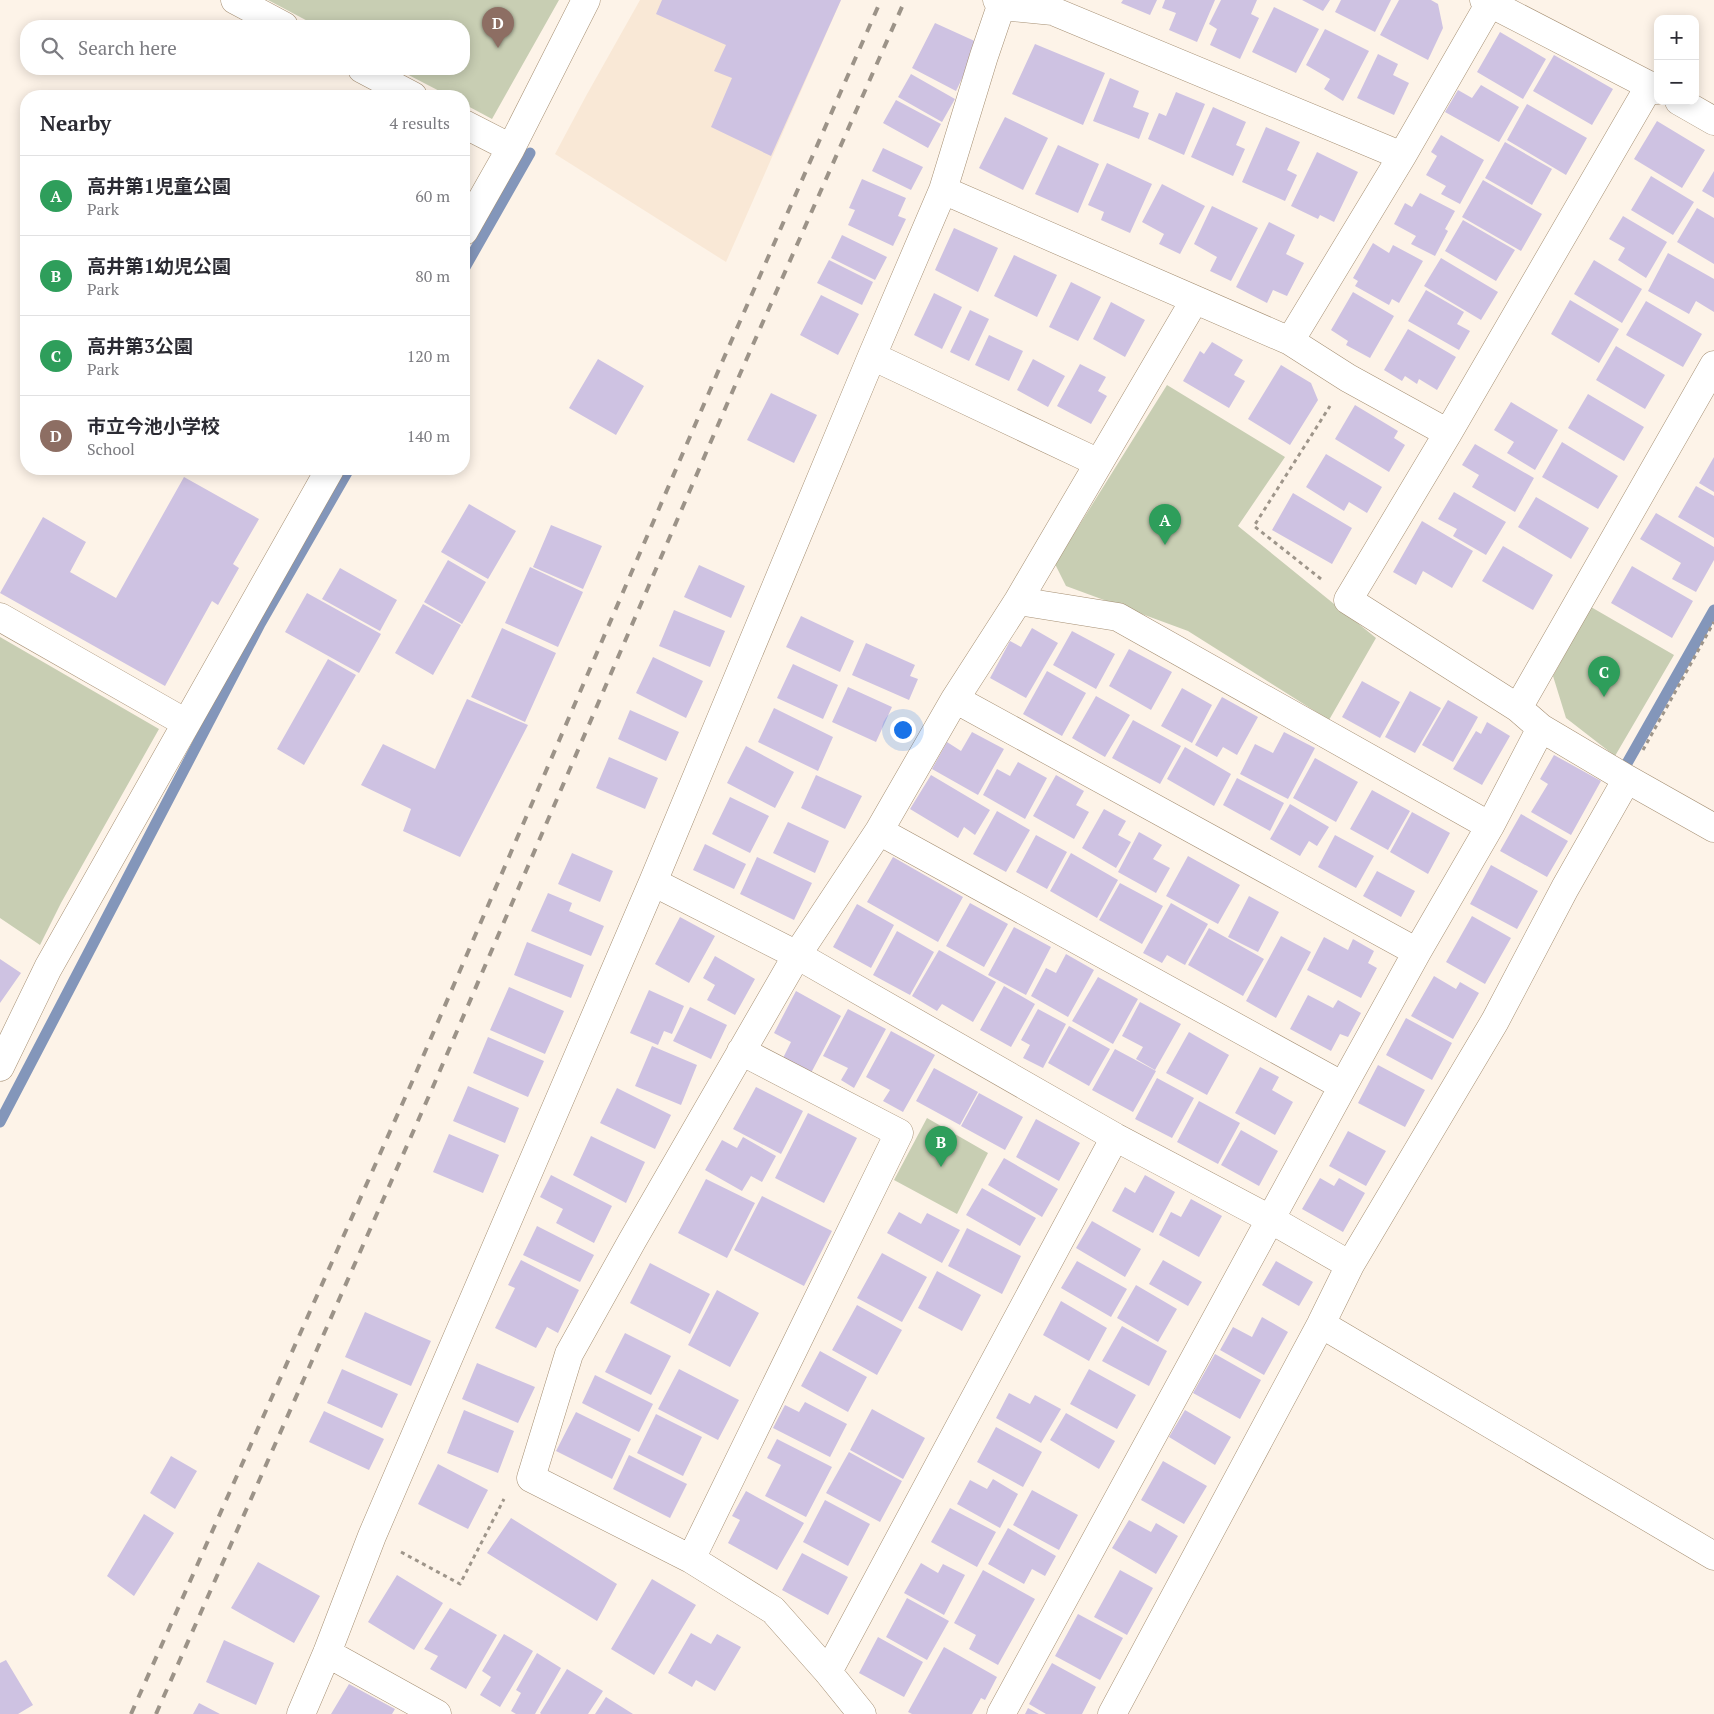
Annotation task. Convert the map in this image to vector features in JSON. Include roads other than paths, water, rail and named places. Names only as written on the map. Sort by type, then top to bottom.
[{"type":"street","points":[[235,0],[273,20]]},
{"type":"street","points":[[470,220],[511,148],[586,0]]},
{"type":"street","points":[[1290,341],[1402,156],[1487,2],[1654,87],[1348,600],[1518,708],[1541,728],[1714,828]]},
{"type":"street","points":[[301,1714],[327,1653],[372,1536],[654,882],[872,356],[944,190],[999,3],[1053,11],[1402,156]]},
{"type":"street","points":[[373,75],[402,90]]},
{"type":"street","points":[[1686,105],[1714,121]]},
{"type":"street","points":[[470,127],[511,148]]},
{"type":"street","points":[[944,190],[1194,301],[1290,341],[1348,378],[1448,433]]},
{"type":"street","points":[[862,1714],[773,1610],[691,1559],[531,1478],[569,1354],[637,1232],[797,955],[879,831],[955,699],[1018,601],[1194,301]]},
{"type":"street","points":[[872,356],[1099,463]]},
{"type":"street","points":[[1518,708],[1714,365]]},
{"type":"street","points":[[0,1067],[48,968],[327,475]]},
{"type":"street","points":[[1018,601],[1118,617],[1490,826]]},
{"type":"street","points":[[0,617],[186,723]]},
{"type":"street","points":[[955,699],[1417,952]]},
{"type":"street","points":[[1000,1714],[1343,1086],[1417,952],[1490,826],[1541,728]]},
{"type":"street","points":[[1112,1714],[1321,1324],[1350,1266],[1495,1021],[1565,888],[1627,779]]},
{"type":"street","points":[[879,831],[1343,1086]]},
{"type":"street","points":[[654,882],[797,955],[1115,1137],[1270,1220],[1350,1266]]},
{"type":"street","points":[[691,1559],[899,1133],[741,1051]]},
{"type":"street","points":[[828,1672],[1115,1137]]},
{"type":"street","points":[[1321,1324],[1714,1556]]},
{"type":"street","points":[[327,1653],[437,1714]]},
{"type":"waterway","points":[[470,258],[530,153]]},
{"type":"waterway","points":[[0,1122],[260,624],[346,475]]},
{"type":"waterway","points":[[1626,765],[1714,610]]},
{"type":"railway","points":[[131,1714],[412,1082],[723,360],[881,0]]},
{"type":"railway","points":[[156,1714],[432,1089],[740,374],[905,0]]},
{"type":"place","name":"市立今池小学校","points":[[498,48]]},
{"type":"place","name":"高井第1児童公園","points":[[1165,545]]},
{"type":"place","name":"高井第3公園","points":[[1604,697]]},
{"type":"place","name":"高井第1幼児公園","points":[[941,1167]]}]
